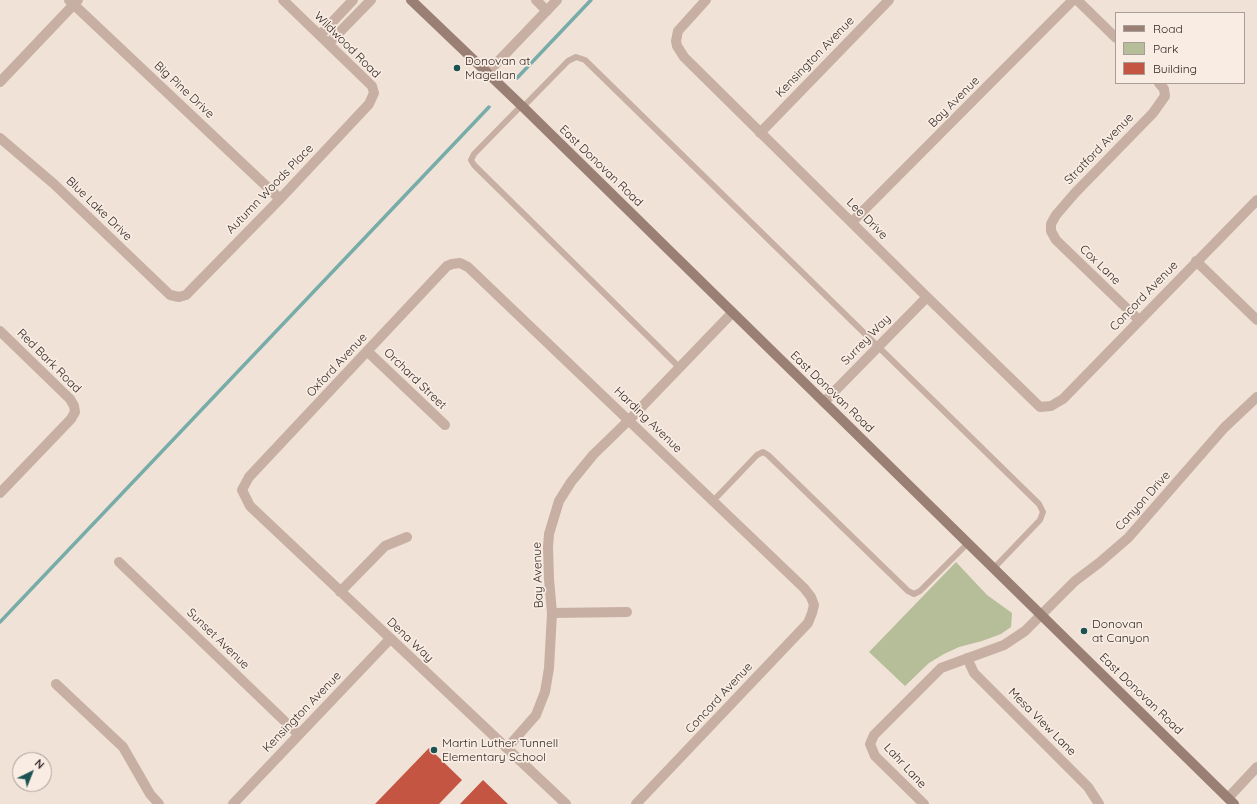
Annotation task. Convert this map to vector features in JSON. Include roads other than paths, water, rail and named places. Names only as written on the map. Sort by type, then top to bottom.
[{"type":"street","name":"Wildwood Road","points":[[283,0],[372,86],[374,93]]},
{"type":"street","points":[[320,35],[353,0]]},
{"type":"street","points":[[329,43],[371,0]]},
{"type":"street","name":"East Donovan Road","points":[[411,0],[1231,801]]},
{"type":"street","points":[[536,0],[547,11]]},
{"type":"street","points":[[487,73],[557,0]]},
{"type":"street","name":"Lee Drive","points":[[706,0],[678,32],[676,41],[677,46],[684,57],[927,297],[1040,406],[1048,407]]},
{"type":"street","name":"Kensington Avenue","points":[[760,133],[889,0]]},
{"type":"street","name":"Bay Avenue","points":[[852,222],[1073,0]]},
{"type":"street","points":[[1077,0],[1115,37]]},
{"type":"street","points":[[0,82],[74,1]]},
{"type":"street","name":"Big Pine Drive","points":[[74,1],[280,199]]},
{"type":"street","name":"Stratford Avenue","points":[[1051,224],[1056,215],[1075,193],[1153,113],[1165,96],[1164,89],[1160,84]]},
{"type":"street","name":"Autumn Woods Place","points":[[179,297],[186,295],[280,199],[369,104],[374,93]]},
{"type":"street","name":"Blue Lake Drive","points":[[0,138],[54,184],[170,295],[179,297]]},
{"type":"street","name":"Concord Avenue","points":[[1048,407],[1063,399],[1257,200]]},
{"type":"street","name":"Cox Lane","points":[[1051,224],[1051,231],[1056,240],[1139,320]]},
{"type":"street","points":[[1196,261],[1257,320]]},
{"type":"street","name":"Oxford Avenue","points":[[242,490],[249,477],[447,266],[456,263]]},
{"type":"street","name":"Harding Avenue","points":[[456,263],[468,266],[804,588],[814,605]]},
{"type":"street","name":"Surrey Way","points":[[824,402],[927,297]]},
{"type":"street","name":"Bay Avenue","points":[[508,748],[536,714],[545,692],[549,668],[552,613],[548,547],[559,501],[571,482],[593,455],[680,368],[732,313]]},
{"type":"street","name":"Red Bark Road","points":[[0,331],[70,399],[74,406],[74,412],[71,419],[0,493]]},
{"type":"street","name":"Orchard Street","points":[[367,351],[445,425]]},
{"type":"street","name":"Canyon Drive","points":[[870,744],[874,734],[941,668],[1004,645],[1025,631],[1076,581],[1128,538],[1224,428],[1257,397]]},
{"type":"street","name":"Dena Way","points":[[242,490],[250,506],[566,804]]},
{"type":"street","points":[[340,592],[385,546],[407,537]]},
{"type":"street","name":"Sunset Avenue","points":[[119,562],[298,734]]},
{"type":"street","name":"Concord Avenue","points":[[636,804],[808,623],[814,605]]},
{"type":"street","points":[[552,613],[627,612]]},
{"type":"street","name":"Kensington Avenue","points":[[233,804],[390,639]]},
{"type":"street","name":"Mesa View Lane","points":[[967,658],[974,673],[1088,787],[1095,802]]},
{"type":"street","points":[[56,684],[123,747],[150,794],[159,804]]},
{"type":"street","name":"Lahr Lane","points":[[870,744],[875,756],[924,804]]},
{"type":"street","points":[[1231,801],[1257,767]]},
{"type":"lane","points":[[680,368],[474,165],[471,160],[474,154],[568,61],[576,57],[585,60],[1039,504],[1043,512],[1040,520],[994,568]]},
{"type":"lane","points":[[713,501],[757,455],[763,452],[768,455],[908,592],[914,594],[920,592],[968,543]]},
{"type":"waterway","points":[[517,78],[591,0]]},
{"type":"waterway","points":[[0,622],[489,107]]},
{"type":"place","name":"Donovan at Magellan","points":[[457,68]]},
{"type":"place","name":"Donovan at Canyon","points":[[1084,631]]},
{"type":"place","name":"Martin Luther Tunnell Elementary School","points":[[434,750]]}]
